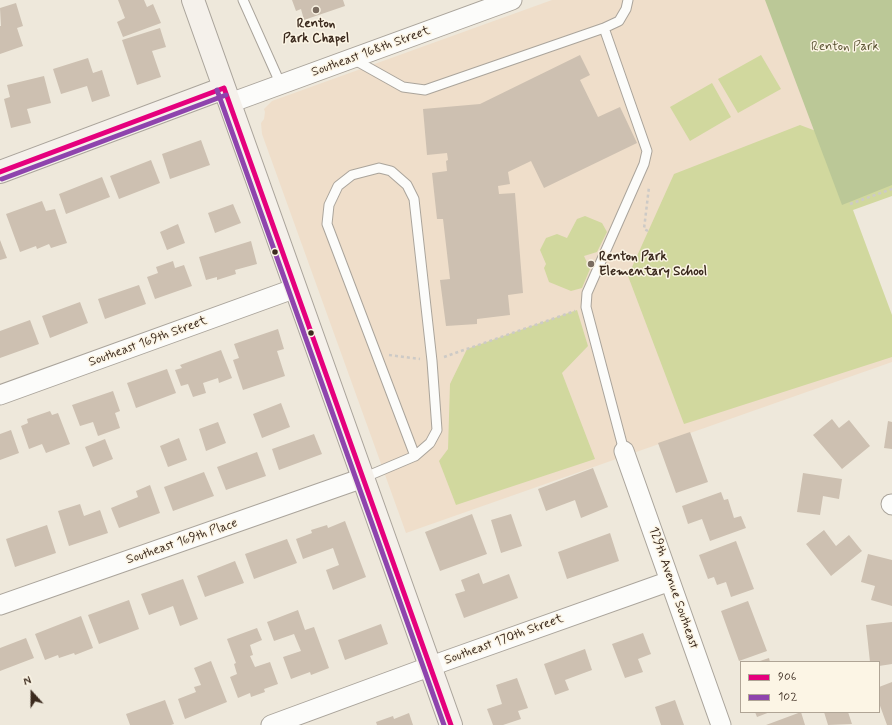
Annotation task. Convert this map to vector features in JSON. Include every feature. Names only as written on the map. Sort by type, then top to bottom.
[{"type":"street","points":[[193,0],[451,725]]},
{"type":"street","name":"Southeast 168th Street","points":[[0,172],[227,96],[281,85],[512,0]]},
{"type":"street","name":"Southeast 169th Street","points":[[0,396],[296,288]]},
{"type":"street","name":"129th Avenue Southeast","points":[[624,451],[721,725]]},
{"type":"street","name":"Southeast 169th Place","points":[[0,605],[363,478]]},
{"type":"street","name":"Southeast 170th Street","points":[[272,725],[670,581]]},
{"type":"lane","points":[[243,0],[281,85]]},
{"type":"lane","points":[[352,59],[403,87],[425,90],[604,28],[619,21],[626,9],[628,0]]},
{"type":"lane","points":[[604,28],[647,151],[644,164],[587,293],[586,307],[624,451]]},
{"type":"lane","points":[[363,478],[415,456],[430,443],[437,430],[432,361],[414,199],[407,185],[391,171],[380,168],[352,175],[338,186],[329,205],[327,224],[415,456]]},
{"type":"path","points":[[850,204],[892,189]]},
{"type":"path","points":[[377,353],[432,361],[586,307]]},
{"type":"shaded area","name":"Renton Park Elementary School","points":[[552,0],[781,0],[850,204],[892,318],[892,362],[406,533],[262,134],[261,123],[264,119],[264,109],[272,101]]},
{"type":"green space","name":"Renton Park","points":[[765,0],[892,0],[892,185],[842,205]]},
{"type":"green space","points":[[892,0],[892,196],[853,210],[892,315],[892,357],[684,424],[628,276],[674,174],[800,125],[824,134]]},
{"type":"green space","points":[[761,55],[781,89],[738,113],[718,79]]},
{"type":"green space","points":[[712,83],[731,117],[690,141],[670,107]]},
{"type":"green space","points":[[585,216],[602,223],[607,232],[597,252],[584,256],[590,269],[582,288],[571,291],[549,282],[544,268],[546,264],[540,250],[546,238],[557,234],[567,238],[577,219]]},
{"type":"green space","points":[[577,310],[588,346],[562,373],[595,459],[456,505],[439,461],[448,449],[450,384],[467,349]]},
{"type":"building","points":[[118,0],[144,0],[147,7],[153,4],[161,23],[123,37],[117,22],[125,18]]},
{"type":"building","name":"Renton Park Chapel","points":[[292,0],[343,0],[345,6],[304,20],[301,9],[296,11]]},
{"type":"building","points":[[16,3],[23,26],[17,28],[23,46],[0,54],[0,8]]},
{"type":"building","points":[[160,28],[166,47],[152,51],[161,77],[137,85],[122,40]]},
{"type":"building","points":[[580,55],[590,75],[580,80],[598,117],[620,107],[637,143],[544,188],[531,161],[508,172],[510,184],[498,186],[499,194],[515,193],[523,293],[508,295],[510,315],[477,319],[477,324],[446,326],[440,280],[450,279],[443,219],[437,219],[432,173],[447,171],[446,161],[448,160],[447,153],[427,155],[423,109],[480,104]]},
{"type":"building","points":[[88,58],[93,73],[102,70],[110,96],[92,102],[87,86],[61,94],[53,69]]},
{"type":"building","points":[[44,76],[51,103],[27,109],[31,123],[11,128],[4,99],[10,97],[7,85]]},
{"type":"building","points":[[201,140],[210,165],[170,179],[162,154]]},
{"type":"building","points":[[151,160],[160,183],[119,199],[110,176]]},
{"type":"building","points":[[102,177],[110,197],[66,214],[59,194]]},
{"type":"building","points":[[42,201],[46,211],[55,209],[67,243],[51,248],[49,244],[37,249],[36,246],[20,252],[6,214]]},
{"type":"building","points":[[233,204],[241,223],[215,233],[208,213]]},
{"type":"building","points":[[178,224],[185,243],[167,250],[160,232]]},
{"type":"building","points":[[0,240],[7,258],[0,260]]},
{"type":"building","points":[[251,241],[257,264],[235,270],[236,274],[217,280],[217,277],[206,280],[199,257]]},
{"type":"building","points":[[173,261],[175,268],[184,265],[192,286],[155,299],[147,277],[158,273],[156,267]]},
{"type":"building","points":[[139,285],[146,304],[105,319],[98,299]]},
{"type":"building","points":[[80,302],[88,323],[50,338],[42,316]]},
{"type":"building","points":[[30,320],[39,344],[0,358],[0,331]]},
{"type":"building","points":[[278,329],[284,349],[277,351],[285,376],[243,390],[233,360],[239,358],[234,344]]},
{"type":"building","points":[[221,350],[232,378],[219,383],[218,378],[203,383],[206,393],[193,397],[188,384],[181,386],[175,370],[182,368],[180,365]]},
{"type":"building","points":[[167,369],[176,393],[136,408],[127,383]]},
{"type":"building","points":[[113,391],[120,411],[115,413],[120,428],[98,436],[93,422],[80,426],[72,405]]},
{"type":"building","points":[[281,403],[290,427],[262,438],[253,414]]},
{"type":"building","points":[[50,411],[52,415],[58,413],[70,444],[46,453],[42,444],[29,449],[21,426],[28,423],[27,419]]},
{"type":"building","points":[[832,419],[839,428],[849,420],[870,446],[842,469],[813,435]]},
{"type":"building","points":[[888,421],[892,422],[892,449],[884,448]]},
{"type":"building","points":[[218,422],[226,443],[206,451],[199,429]]},
{"type":"building","points":[[11,430],[19,453],[0,460],[0,434]]},
{"type":"building","points":[[690,432],[708,482],[676,493],[658,443]]},
{"type":"building","points":[[314,434],[322,454],[279,470],[272,449]]},
{"type":"building","points":[[179,438],[187,460],[168,467],[160,446]]},
{"type":"building","points":[[105,439],[113,459],[93,467],[85,447]]},
{"type":"building","points":[[257,452],[266,476],[226,490],[217,467]]},
{"type":"building","points":[[593,468],[608,507],[581,518],[575,500],[546,511],[538,489]]},
{"type":"building","points":[[204,472],[214,496],[173,511],[164,487]]},
{"type":"building","points":[[803,473],[842,479],[839,499],[823,496],[820,515],[797,512]]},
{"type":"building","points":[[150,485],[160,513],[119,528],[111,508],[138,497],[136,491]]},
{"type":"building","points":[[721,492],[724,500],[728,499],[734,518],[741,516],[746,528],[710,541],[702,519],[688,524],[682,506]]},
{"type":"building","points":[[80,504],[84,516],[100,510],[108,533],[69,546],[58,511]]},
{"type":"building","points":[[472,514],[487,554],[440,571],[425,532]]},
{"type":"building","points":[[511,514],[522,546],[501,553],[491,520]]},
{"type":"building","points":[[345,521],[366,577],[333,590],[326,570],[339,565],[333,548],[303,559],[296,539],[312,533],[311,530],[327,525],[328,528]]},
{"type":"building","points":[[47,525],[56,553],[15,567],[6,539]]},
{"type":"building","points":[[824,530],[836,546],[849,535],[862,551],[831,576],[806,544]]},
{"type":"building","points":[[610,533],[619,561],[567,579],[558,552]]},
{"type":"building","points":[[287,539],[297,563],[254,579],[245,554]]},
{"type":"building","points":[[736,541],[754,589],[731,597],[726,582],[717,585],[714,577],[708,579],[699,555]]},
{"type":"building","points":[[868,554],[892,560],[892,606],[871,600],[875,586],[861,582]]},
{"type":"building","points":[[235,561],[244,583],[205,597],[197,576]]},
{"type":"building","points":[[479,573],[483,584],[509,574],[518,598],[464,618],[455,594],[465,591],[461,580]]},
{"type":"building","points":[[183,579],[198,619],[180,626],[173,606],[149,615],[141,594]]},
{"type":"building","points":[[129,600],[139,629],[99,644],[88,615]]},
{"type":"building","points":[[748,601],[767,651],[739,661],[721,611]]},
{"type":"building","points":[[298,610],[305,630],[314,627],[329,668],[311,675],[310,672],[291,679],[283,657],[301,651],[294,634],[274,641],[267,622]]},
{"type":"building","points":[[81,616],[93,648],[75,655],[74,653],[59,658],[58,655],[45,660],[35,634]]},
{"type":"building","points":[[892,622],[892,664],[880,666],[880,661],[870,661],[866,625]]},
{"type":"building","points":[[381,624],[388,644],[345,660],[338,640]]},
{"type":"building","points":[[257,628],[262,640],[250,645],[253,655],[250,656],[255,667],[270,662],[278,684],[264,689],[265,692],[251,697],[250,693],[238,698],[230,677],[237,674],[234,664],[236,663],[227,639]]},
{"type":"building","points":[[643,633],[651,654],[638,659],[643,672],[625,678],[612,644]]},
{"type":"building","points":[[26,638],[34,658],[0,671],[0,648]]},
{"type":"building","points":[[585,649],[592,670],[565,680],[569,690],[555,695],[544,664]]},
{"type":"building","points":[[769,658],[770,661],[760,661]]},
{"type":"building","points":[[211,661],[227,702],[185,719],[178,699],[196,692],[194,687],[201,685],[194,668]]},
{"type":"building","points":[[517,678],[528,708],[518,711],[521,719],[503,725],[493,725],[487,709],[502,704],[496,685]]},
{"type":"building","points":[[892,682],[892,725],[887,725],[880,706],[880,687]]},
{"type":"building","points":[[165,700],[174,724],[130,725],[126,714]]},
{"type":"building","points":[[675,700],[684,725],[661,725],[655,707]]},
{"type":"building","points":[[409,713],[413,725],[377,725],[376,722],[393,716],[394,719]]},
{"type":"building","points":[[755,713],[767,713],[757,717]]},
{"type":"building","points":[[801,713],[805,725],[766,725]]},
{"type":"building","points":[[824,713],[848,713],[852,724],[828,725]]},
{"type":"transit line","name":"906","points":[[224,88],[451,725]]},
{"type":"transit line","name":"906","points":[[0,172],[224,88]]},
{"type":"transit line","name":"102","points":[[217,90],[444,725]]},
{"type":"transit line","name":"102","points":[[2,179],[226,95]]},
{"type":"place","name":"Renton Park Chapel","points":[[316,10]]},
{"type":"place","name":"Renton Park Elementary School","points":[[591,264]]}]
